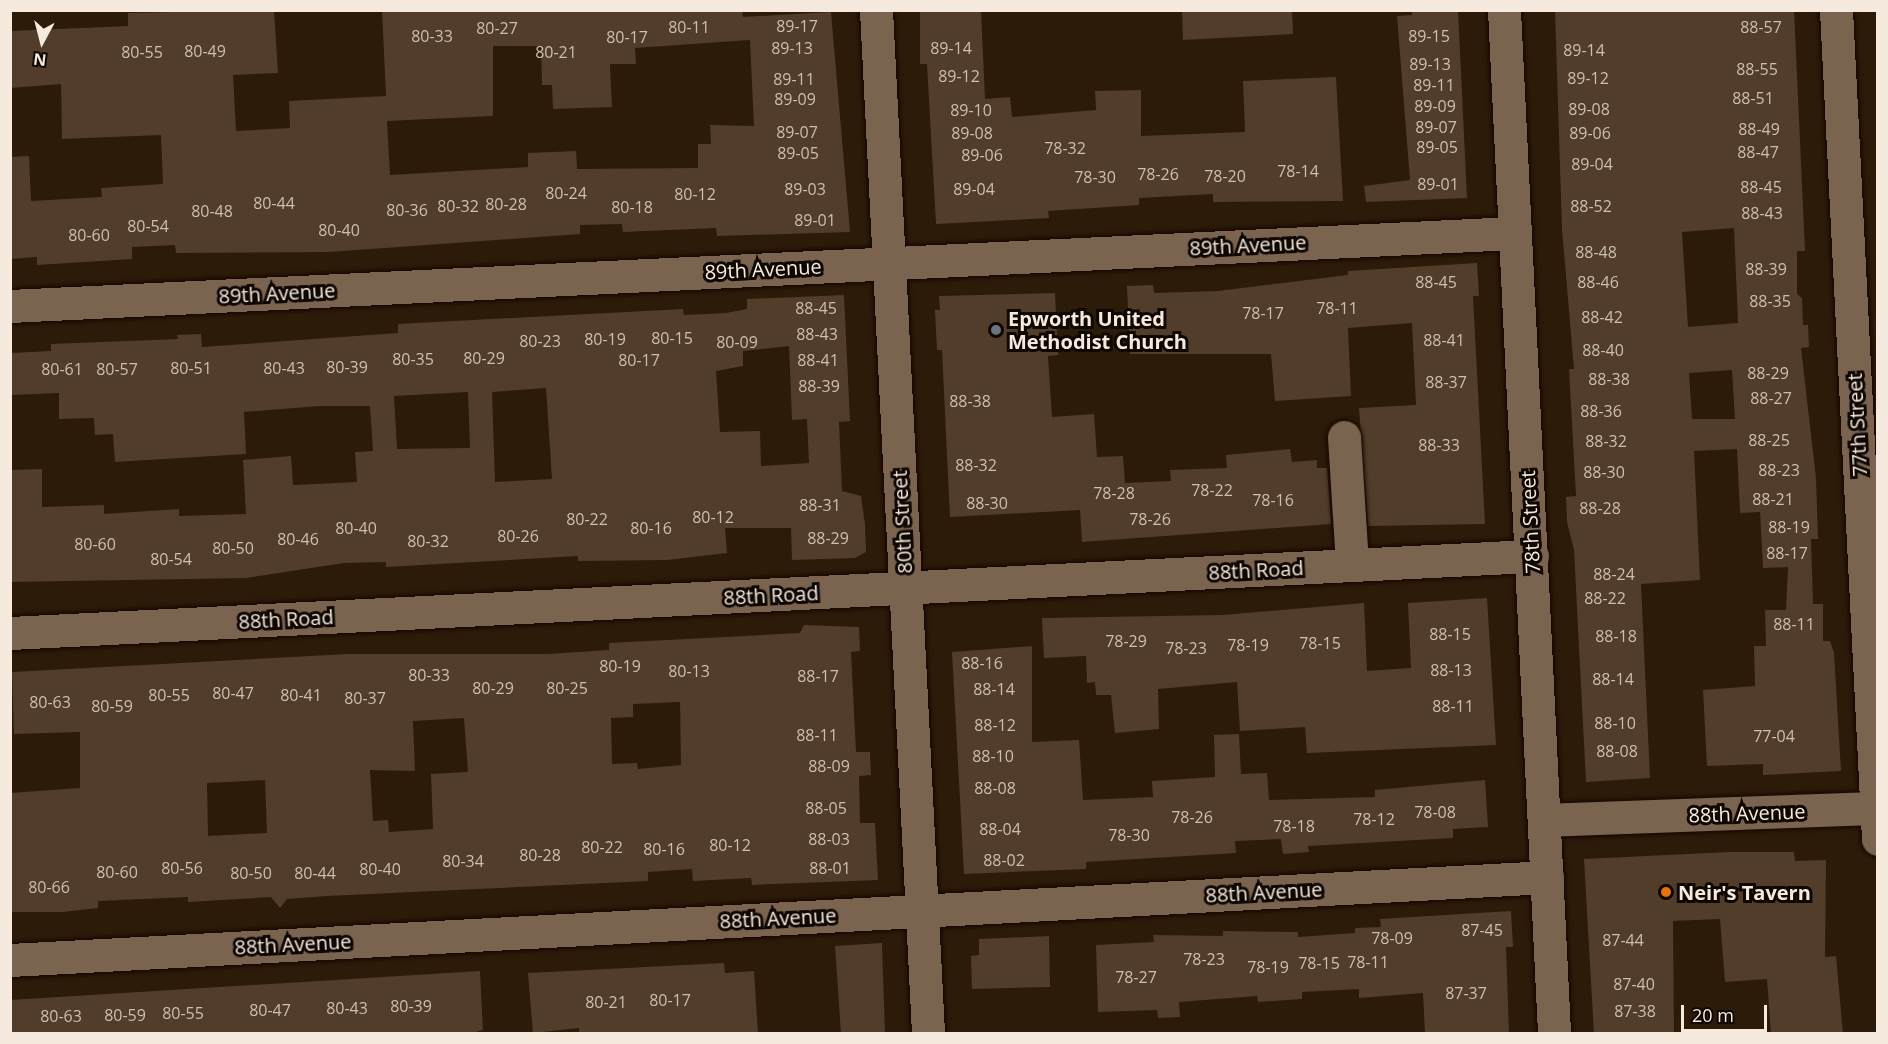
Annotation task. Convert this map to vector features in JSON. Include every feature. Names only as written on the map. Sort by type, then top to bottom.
[{"type":"street","name":"80th Street","points":[[876,10],[928,1034]]},
{"type":"street","name":"78th Street","points":[[1504,10],[1554,1034]]},
{"type":"street","name":"77th Street","points":[[1836,10],[1877,819]]},
{"type":"street","name":"89th Avenue","points":[[10,306],[1515,233]]},
{"type":"street","points":[[1344,437],[1352,565]]},
{"type":"street","name":"88th Road","points":[[10,633],[1532,556]]},
{"type":"street","name":"88th Avenue","points":[[1545,820],[1877,819]]},
{"type":"street","name":"88th Avenue","points":[[10,960],[1546,877]]},
{"type":"building","points":[[274,10],[278,73],[233,75],[236,131],[290,128],[289,101],[386,96],[382,10],[742,10],[743,17],[831,12],[850,232],[717,236],[716,228],[623,232],[622,224],[580,225],[580,234],[329,252],[176,253],[175,245],[132,247],[132,259],[37,265],[37,257],[10,259],[10,157],[29,156],[31,201],[102,197],[101,188],[163,184],[161,135],[62,139],[61,84],[10,88],[10,31],[128,26],[128,13]],"holes":[[[750,40],[754,126],[710,125],[711,144],[698,144],[698,168],[577,169],[576,151],[528,153],[528,167],[390,175],[387,121],[493,116],[493,46],[541,46],[542,85],[552,85],[553,109],[612,107],[610,64],[636,64],[635,48]]]},
{"type":"building","points":[[981,10],[985,99],[1010,97],[1012,117],[1096,110],[1095,91],[1141,90],[1141,136],[1245,132],[1243,81],[1336,77],[1343,201],[1213,202],[1213,194],[1139,198],[1139,205],[1048,211],[1049,218],[936,224],[927,64],[920,64],[920,11]]},
{"type":"building","points":[[1182,10],[1292,10],[1293,34],[1183,40]]},
{"type":"building","points":[[1412,10],[1458,10],[1467,198],[1366,202],[1364,186],[1410,180],[1397,16],[1412,15]]},
{"type":"building","points":[[1555,10],[1794,10],[1805,251],[1797,251],[1797,294],[1802,298],[1803,325],[1808,325],[1809,347],[1801,348],[1816,478],[1818,539],[1811,539],[1813,604],[1823,604],[1823,641],[1830,641],[1834,653],[1841,771],[1763,775],[1763,764],[1707,766],[1703,690],[1755,686],[1754,646],[1766,646],[1765,610],[1786,610],[1788,567],[1763,568],[1760,512],[1740,513],[1737,449],[1694,451],[1700,580],[1641,584],[1650,778],[1586,782],[1574,550],[1567,522],[1566,497],[1576,496],[1569,369],[1574,369],[1562,229]],"holes":[[[1734,228],[1738,323],[1688,327],[1682,232]],[[1732,370],[1735,419],[1692,419],[1689,373]]]},
{"type":"building","points":[[1477,263],[1479,296],[1473,296],[1485,524],[1368,526],[1359,408],[1416,405],[1412,323],[1348,328],[1351,396],[1275,401],[1271,354],[1130,354],[1127,286],[1153,285],[1154,293],[1218,291],[1348,275],[1348,271]]},
{"type":"building","points":[[1055,293],[1058,355],[1048,356],[1052,417],[1094,414],[1097,457],[1123,456],[1125,483],[1171,481],[1170,470],[1227,468],[1226,455],[1290,449],[1292,462],[1317,460],[1317,468],[1327,468],[1331,524],[1082,542],[1080,510],[950,517],[942,350],[937,350],[935,310],[940,310],[939,296]]},
{"type":"building","points":[[844,295],[850,421],[839,422],[842,491],[861,496],[865,524],[866,552],[855,558],[792,560],[791,528],[725,528],[727,553],[667,560],[578,561],[578,556],[386,567],[386,562],[344,563],[246,578],[10,582],[10,470],[42,469],[42,507],[104,505],[104,514],[179,509],[179,516],[246,514],[243,460],[291,456],[293,485],[357,482],[355,452],[373,451],[370,406],[319,406],[244,412],[246,454],[115,462],[113,434],[95,435],[94,418],[59,419],[59,393],[12,395],[11,353],[51,351],[51,344],[178,339],[177,335],[201,334],[202,347],[398,333],[398,324],[683,309],[684,315],[726,313],[747,309],[747,299]],"holes":[[[789,346],[792,420],[807,419],[809,463],[761,466],[760,431],[720,432],[716,371],[743,366],[743,351]],[[546,388],[552,479],[495,482],[492,392]],[[468,392],[470,448],[397,449],[394,396]]]},
{"type":"building","points":[[1487,598],[1496,745],[1307,753],[1305,727],[1240,731],[1237,682],[1158,689],[1159,729],[1115,733],[1111,695],[1096,695],[1095,682],[1087,683],[1086,656],[1044,658],[1042,618],[1223,615],[1364,603],[1367,671],[1411,668],[1408,603]]},
{"type":"building","points":[[804,625],[859,627],[860,651],[851,652],[856,752],[870,752],[871,775],[859,776],[860,823],[875,823],[878,880],[752,885],[751,878],[693,881],[692,869],[648,872],[648,881],[287,899],[280,908],[271,897],[188,902],[188,897],[98,901],[98,908],[62,912],[10,912],[10,793],[80,788],[80,732],[14,734],[12,672],[348,654],[548,654],[609,650],[609,643],[800,633]],"holes":[[[680,702],[681,765],[638,769],[637,763],[612,764],[611,718],[633,717],[633,704]],[[464,718],[468,772],[431,774],[433,829],[389,832],[388,820],[373,821],[370,770],[415,771],[413,721]],[[265,780],[267,833],[208,836],[207,783]]]},
{"type":"building","points":[[1032,646],[1032,742],[1079,740],[1083,800],[1153,797],[1152,781],[1215,777],[1214,735],[1239,734],[1241,774],[1267,773],[1269,800],[1375,797],[1375,790],[1485,780],[1488,827],[1453,829],[1453,838],[1308,846],[1309,852],[1283,854],[1281,839],[1235,841],[1236,853],[1086,862],[1086,869],[964,874],[952,652]]},
{"type":"building","points":[[1729,852],[1794,852],[1795,861],[1826,860],[1825,957],[1836,956],[1843,1034],[1771,1034],[1767,979],[1725,982],[1720,919],[1673,921],[1674,1034],[1594,1034],[1584,859]]},
{"type":"building","points":[[1511,911],[1513,947],[1506,947],[1509,1034],[1425,1034],[1423,993],[1359,998],[1359,989],[1302,992],[1302,999],[1258,1002],[1257,996],[1179,1002],[1180,1017],[1158,1018],[1157,1010],[1098,1012],[1096,945],[1154,942],[1153,935],[1223,936],[1223,931],[1298,932],[1298,937],[1355,933],[1355,928],[1381,927],[1380,919]]},
{"type":"building","points":[[1049,936],[1050,987],[972,989],[971,956],[979,955],[979,939]]},
{"type":"building","points":[[882,943],[885,1034],[841,1034],[835,946]]},
{"type":"building","points":[[724,963],[725,973],[754,971],[758,1034],[579,1034],[579,1028],[533,1033],[528,973]]},
{"type":"building","points":[[480,971],[483,1030],[469,1034],[10,1034],[10,1000]]},
{"type":"place","name":"Epworth United Methodist Church","points":[[996,330]]},
{"type":"place","name":"Neir's Tavern","points":[[1666,892]]}]
